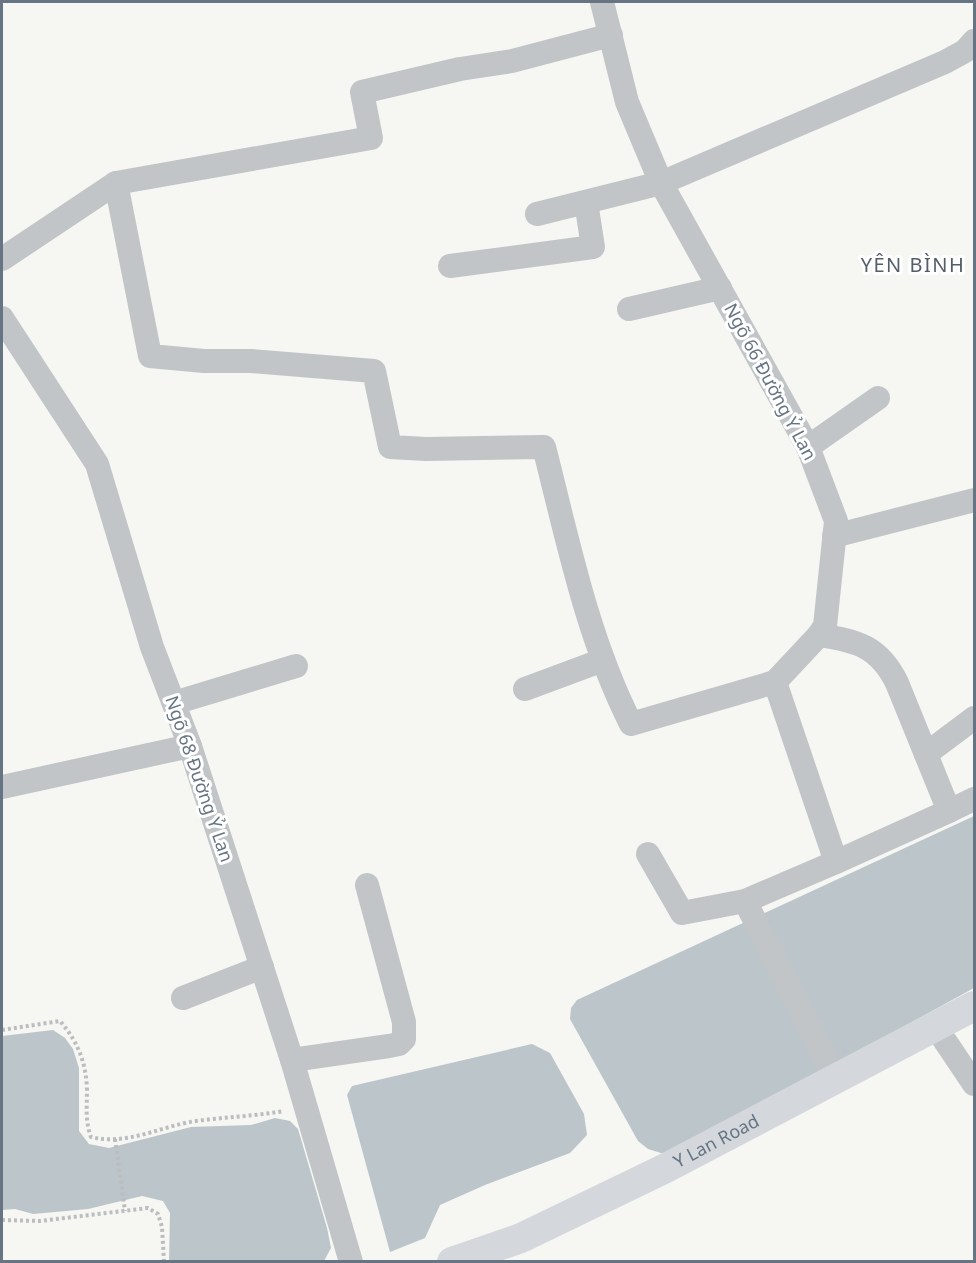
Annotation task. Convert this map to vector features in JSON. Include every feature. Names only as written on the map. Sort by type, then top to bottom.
[{"type":"main road","name":"Y Lan Road","points":[[452,1262],[520,1238],[666,1168],[833,1074],[975,1006]]},
{"type":"street","name":"Ngõ 66 Đường Ỷ Lan","points":[[603,2],[627,102],[661,183],[808,447],[836,521],[825,626],[775,682]]},
{"type":"street","points":[[2,259],[116,183],[371,138],[362,92],[460,69],[512,61],[611,35]]},
{"type":"street","points":[[537,214],[661,183],[945,62],[965,51],[975,41]]},
{"type":"street","points":[[116,183],[150,356],[374,371],[390,447],[544,447],[567,542],[603,660],[612,687],[631,724],[775,682],[836,862]]},
{"type":"street","points":[[450,266],[593,248],[586,201]]},
{"type":"street","points":[[629,309],[720,288]]},
{"type":"street","name":"Ngõ 68 Đường Ỷ Lan","points":[[2,318],[98,464],[152,647],[190,747],[292,1060],[350,1259]]},
{"type":"street","points":[[808,447],[878,398]]},
{"type":"street","points":[[834,536],[975,500]]},
{"type":"street","points":[[819,635],[860,643],[882,660],[897,683],[949,811]]},
{"type":"street","points":[[525,688],[603,660]]},
{"type":"street","points":[[174,703],[296,666]]},
{"type":"street","points":[[926,754],[975,718]]},
{"type":"street","points":[[2,787],[190,747]]},
{"type":"street","points":[[648,854],[682,913],[748,907],[836,862],[975,799]]},
{"type":"street","points":[[292,1060],[389,1046],[399,1044],[404,1039],[404,1022],[367,885]]},
{"type":"street","points":[[748,907],[833,1074]]},
{"type":"street","points":[[183,998],[262,967]]},
{"type":"street","points":[[935,1026],[975,1084]]},
{"type":"path","points":[[2,1030],[60,1022],[74,1038],[83,1059],[87,1089],[86,1125],[91,1137],[105,1141],[194,1121],[255,1116],[303,1096]]},
{"type":"path","points":[[115,1139],[125,1211]]},
{"type":"path","points":[[2,1220],[40,1221],[148,1208],[159,1214],[164,1262]]},
{"type":"shaded area","points":[[974,816],[974,988],[664,1154],[648,1149],[638,1141],[570,1019],[571,1008],[577,1000]]},
{"type":"shaded area","points":[[53,1030],[65,1038],[73,1049],[79,1068],[79,1131],[89,1144],[109,1148],[191,1127],[251,1125],[275,1118],[290,1121],[298,1129],[327,1228],[331,1248],[324,1261],[169,1261],[170,1213],[163,1201],[142,1196],[88,1209],[33,1214],[15,1209],[2,1210],[2,1036]]},
{"type":"shaded area","points":[[532,1044],[550,1053],[584,1114],[587,1135],[570,1153],[485,1185],[440,1205],[425,1238],[390,1252],[347,1095],[352,1086]]},
{"type":"district","name":"YÊN BÌNH","points":[[913,265]]}]
